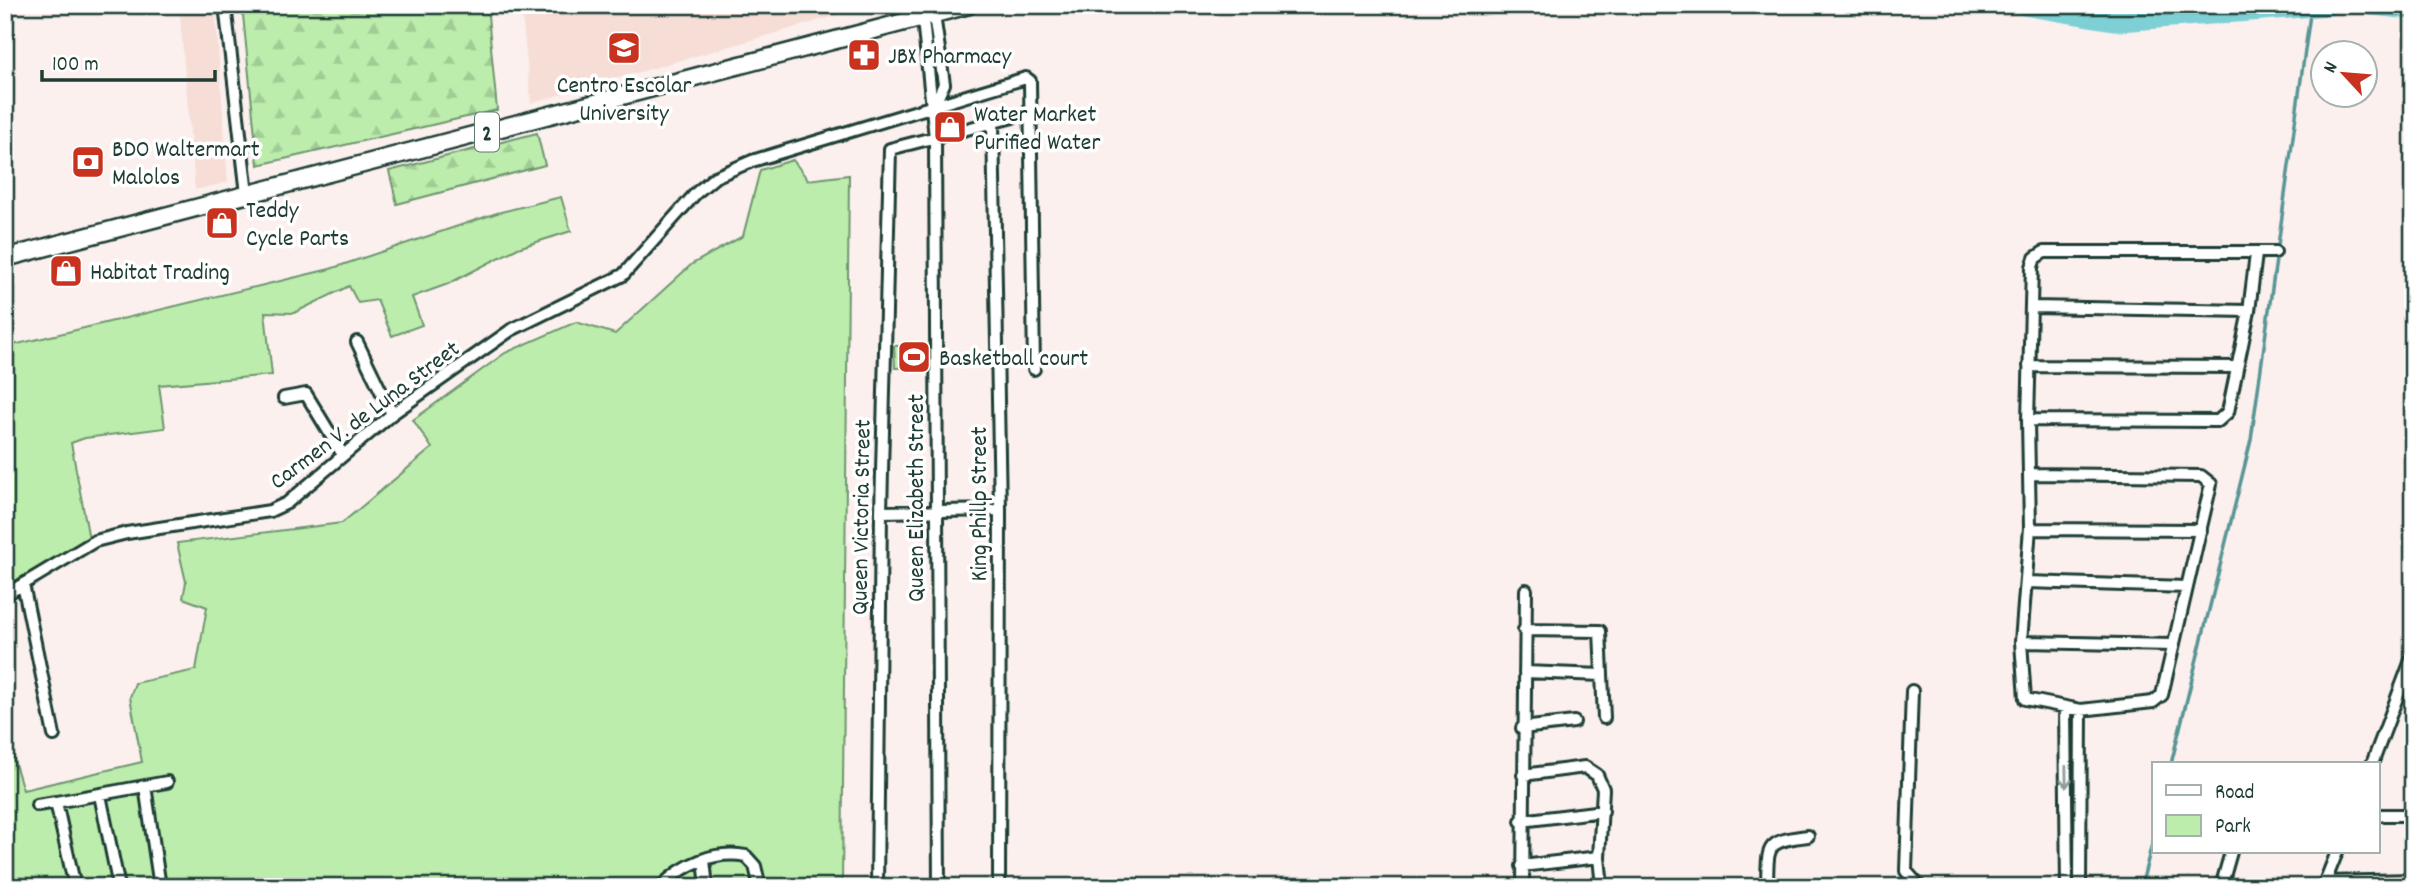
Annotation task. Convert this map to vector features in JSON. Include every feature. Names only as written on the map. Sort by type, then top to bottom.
[{"type":"highway","name":"2","points":[[5,258],[969,5]]},
{"type":"street","points":[[225,5],[247,194]]},
{"type":"street","name":"Queen Elizabeth Street","points":[[928,17],[942,55],[944,83],[933,108]]},
{"type":"street","name":"Queen Elizabeth Street","points":[[928,17],[928,59],[935,138],[939,887]]},
{"type":"street","points":[[928,59],[942,55]]},
{"type":"street","name":"Carmen V. de Luna Street","points":[[5,596],[95,541],[127,533],[270,511],[287,503],[392,414],[512,330],[623,275],[678,211],[715,177],[752,161],[1026,78],[1030,81],[1034,369]]},
{"type":"street","points":[[935,138],[1013,117]]},
{"type":"street","name":"King Phillp Street","points":[[993,122],[1000,510],[999,887]]},
{"type":"street","name":"Queen Victoria Street","points":[[877,887],[881,512],[890,149],[935,138]]},
{"type":"street","points":[[2031,474],[2201,476],[2211,484],[2162,695],[2153,702],[2081,710],[2065,709],[2025,699],[2021,642],[2030,529],[2028,420],[2032,267],[2035,258],[2044,252],[2275,253]]},
{"type":"street","points":[[2028,420],[2218,421],[2228,412],[2249,311],[2256,254]]},
{"type":"street","points":[[2032,307],[2249,311]]},
{"type":"street","points":[[357,342],[392,414]]},
{"type":"street","points":[[2029,366],[2238,367]]},
{"type":"street","points":[[284,398],[306,394],[343,455]]},
{"type":"street","points":[[881,512],[1000,510]]},
{"type":"street","points":[[2030,529],[2201,530]]},
{"type":"street","points":[[2027,582],[2187,587]]},
{"type":"street","points":[[23,584],[54,735]]},
{"type":"street","points":[[1523,887],[1521,821],[1526,590]]},
{"type":"street","points":[[1524,630],[1600,631],[1604,718]]},
{"type":"street","points":[[2021,642],[2173,645]]},
{"type":"street","points":[[2373,762],[2409,680],[2413,655]]},
{"type":"street","points":[[1525,672],[1602,675]]},
{"type":"street","points":[[1912,691],[1906,872],[1920,887]]},
{"type":"street","points":[[2065,709],[2067,887]]},
{"type":"street","points":[[2080,887],[2081,710]]},
{"type":"street","points":[[1522,728],[1573,722]]},
{"type":"street","points":[[1523,775],[1577,768],[1592,769],[1603,789],[1599,857],[1602,887]]},
{"type":"street","points":[[37,805],[167,782]]},
{"type":"street","points":[[145,786],[160,887]]},
{"type":"street","points":[[100,794],[119,887]]},
{"type":"street","points":[[56,802],[75,887]]},
{"type":"street","points":[[1521,821],[1603,811]]},
{"type":"street","points":[[2380,815],[2413,814]]},
{"type":"street","points":[[1767,887],[1771,848],[1779,839],[1808,836]]},
{"type":"street","points":[[661,887],[676,871],[726,852],[746,856],[755,866],[760,887]]},
{"type":"street","points":[[2221,887],[2230,854]]},
{"type":"street","points":[[2336,854],[2324,885],[2413,880]]},
{"type":"street","points":[[1522,866],[1599,857]]},
{"type":"street","points":[[705,860],[707,887]]},
{"type":"shaded area","points":[[179,5],[215,5],[228,182],[195,190]]},
{"type":"shaded area","name":"Centro Escolar University","points":[[521,5],[874,5],[531,103]]},
{"type":"green space","points":[[242,5],[487,5],[497,110],[258,165]]},
{"type":"green space","points":[[537,133],[545,165],[397,204],[389,171]]},
{"type":"green space","points":[[793,160],[808,180],[849,175],[842,887],[5,887],[5,731],[23,790],[142,762],[130,697],[135,683],[196,670],[207,607],[183,598],[186,582],[177,543],[342,523],[432,448],[413,420],[505,353],[576,322],[615,334],[692,264],[743,236],[760,170]]},
{"type":"green space","points":[[561,197],[571,231],[518,248],[448,284],[412,297],[422,325],[392,336],[377,300],[358,303],[349,286],[294,313],[265,312],[272,375],[159,385],[165,428],[85,438],[71,443],[89,539],[5,590],[5,347],[330,269],[497,213]]},
{"type":"green space","name":"Basketball court","points":[[934,345],[934,367],[895,368],[894,346]]},
{"type":"waterway","points":[[2024,5],[2119,21],[2329,5]]},
{"type":"waterway","points":[[2372,5],[2413,9]]},
{"type":"waterway","points":[[2171,762],[2251,440],[2311,7]]},
{"type":"waterway","points":[[2141,887],[2152,844]]},
{"type":"place","name":"Centro Escolar University","points":[[624,48]]},
{"type":"place","name":"JBX Pharmacy","points":[[864,55]]},
{"type":"place","name":"Water Market Purified Water","points":[[950,127]]},
{"type":"place","name":"BDO Waltermart Malolos","points":[[88,162]]},
{"type":"place","name":"Teddy Cycle Parts","points":[[222,223]]},
{"type":"place","name":"Habitat Trading","points":[[66,271]]},
{"type":"place","name":"Basketball court","points":[[914,357]]}]
